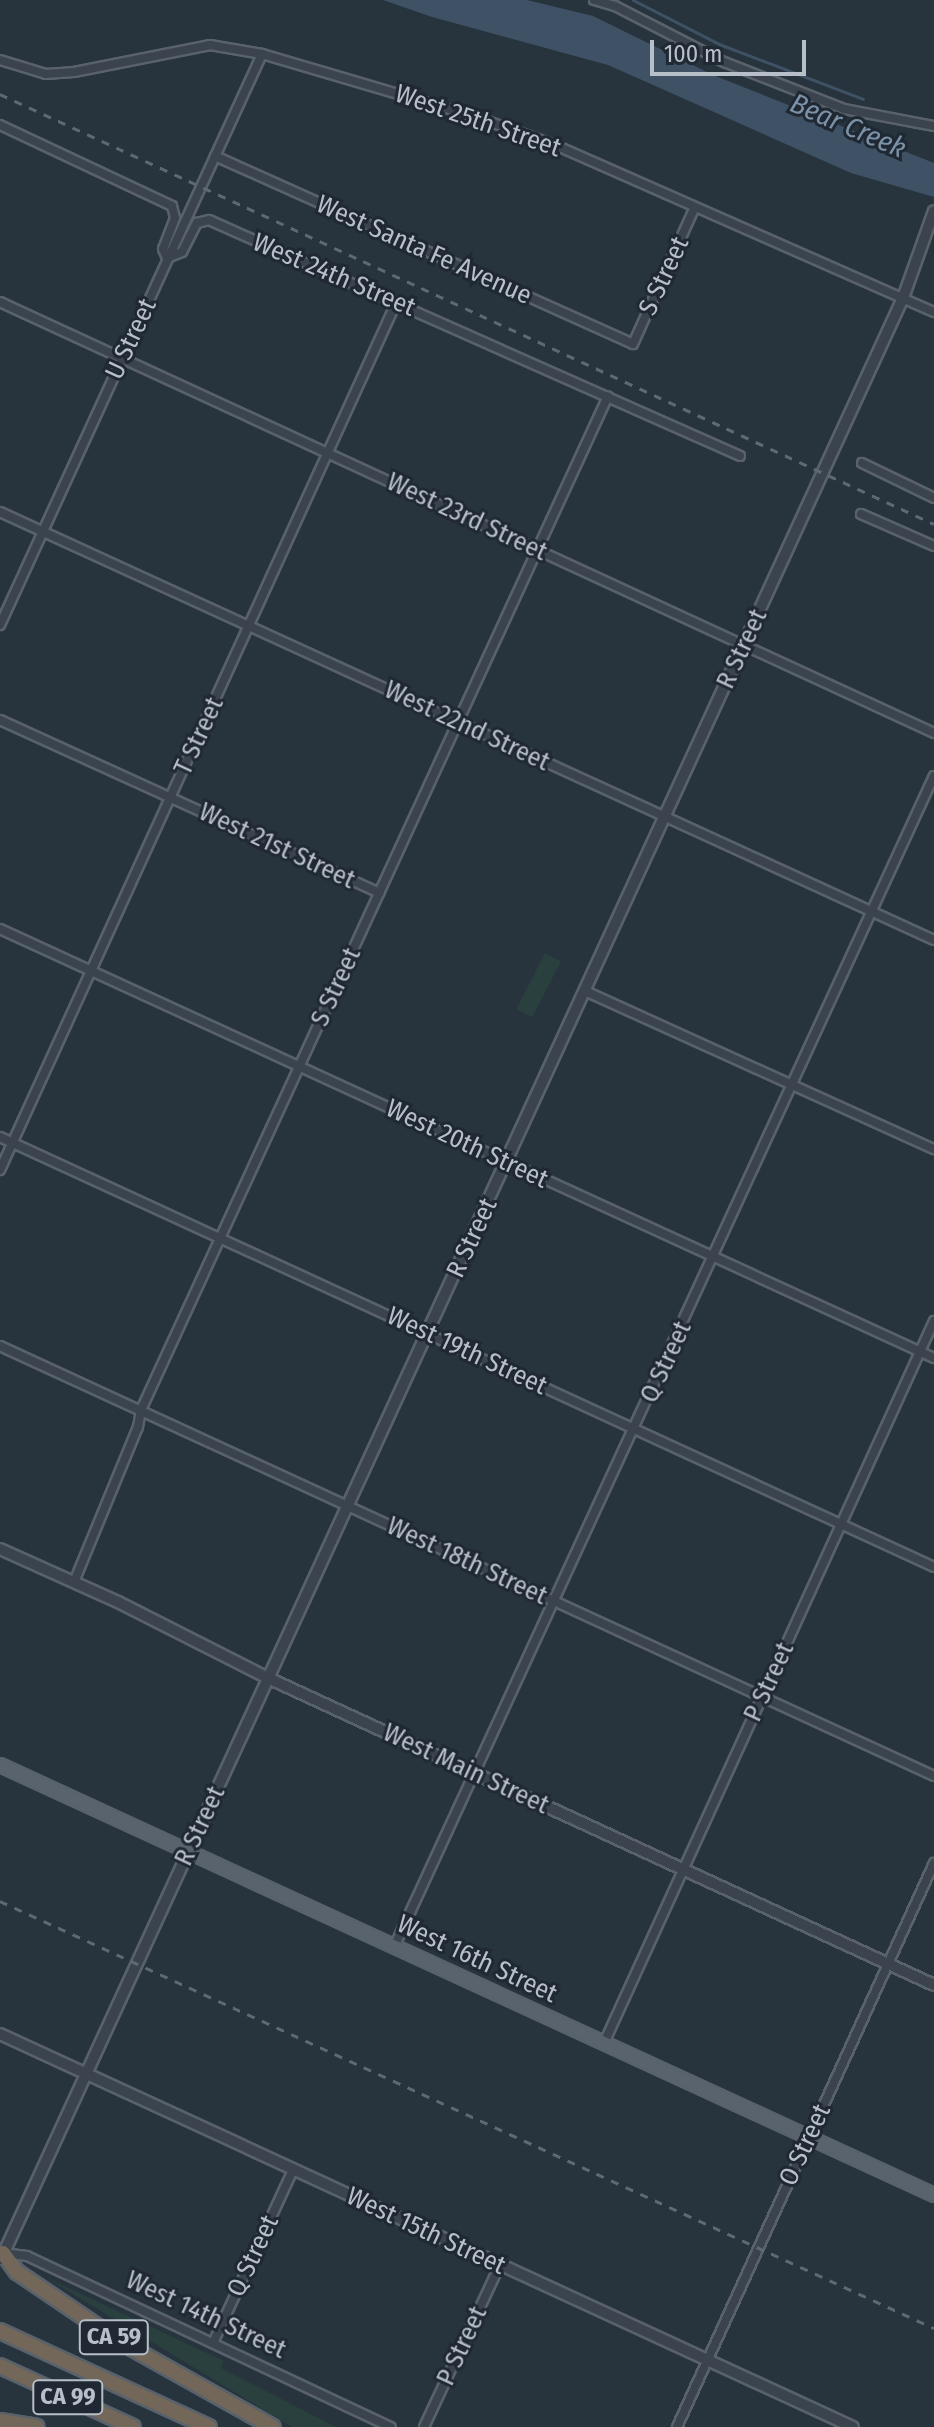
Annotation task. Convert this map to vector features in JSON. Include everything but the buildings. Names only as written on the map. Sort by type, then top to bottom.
[{"type":"highway","name":"CA 59","points":[[1,2255],[17,2272],[119,2341],[273,2427]]},
{"type":"highway","name":"CA 99","points":[[6,2334],[209,2427]]},
{"type":"highway","name":"CA 99","points":[[1,2366],[133,2427]]},
{"type":"highway","points":[[0,2421],[37,2427]]},
{"type":"main road","name":"West 16th Street","points":[[0,1765],[934,2195]]},
{"type":"street","points":[[594,0],[617,3],[724,62],[844,109],[934,126]]},
{"type":"street","name":"West 25th Street","points":[[0,60],[46,74],[74,72],[210,45],[262,54],[517,131],[934,312]]},
{"type":"street","name":"U Street","points":[[0,625],[262,54]]},
{"type":"street","points":[[0,125],[172,206],[175,218],[163,249],[167,258]]},
{"type":"street","name":"West Santa Fe Avenue","points":[[215,156],[633,344]]},
{"type":"street","name":"S Street","points":[[633,344],[695,207]]},
{"type":"street","name":"R Street","points":[[1,2255],[349,1507],[903,298],[933,214]]},
{"type":"street","name":"West 24th Street","points":[[167,258],[182,252],[197,223],[209,220],[740,456]]},
{"type":"street","name":"T Street","points":[[0,1170],[397,301]]},
{"type":"street","name":"West 23rd Street","points":[[0,302],[934,733]]},
{"type":"street","name":"S Street","points":[[74,1582],[138,1427],[141,1410],[608,396]]},
{"type":"street","points":[[862,463],[934,498]]},
{"type":"street","name":"West 22nd Street","points":[[0,512],[934,940]]},
{"type":"street","points":[[861,514],[934,546]]},
{"type":"street","name":"West 21st Street","points":[[0,720],[379,893]]},
{"type":"street","name":"Q Street","points":[[395,1945],[934,776]]},
{"type":"street","name":"West 20th Street","points":[[0,929],[934,1358]]},
{"type":"street","points":[[585,991],[934,1149]]},
{"type":"street","name":"West 19th Street","points":[[0,1137],[934,1567]]},
{"type":"street","name":"P Street","points":[[604,2043],[934,1321]]},
{"type":"street","name":"West 18th Street","points":[[0,1346],[934,1776]]},
{"type":"street","name":"West Main Street","points":[[0,1549],[268,1678],[934,1985]]},
{"type":"street","name":"O Street","points":[[677,2427],[934,1863]]},
{"type":"street","name":"West 15th Street","points":[[0,2034],[853,2427]]},
{"type":"street","name":"Q Street","points":[[213,2343],[293,2170]]},
{"type":"street","name":"West 14th Street","points":[[1,2255],[27,2256],[391,2427]]},
{"type":"street","name":"P Street","points":[[424,2427],[500,2265]]},
{"type":"green space","points":[[545,953],[561,961],[532,1017],[516,1009]]},
{"type":"green space","points":[[45,2277],[224,2361],[221,2368],[336,2427],[292,2427]]},
{"type":"water","points":[[383,0],[527,0],[593,16],[713,75],[934,163],[934,197],[851,173],[608,65],[432,17]]},
{"type":"waterway","name":"Bear Creek","points":[[633,0],[719,44],[863,99]]},
{"type":"railway","points":[[0,94],[934,524]]},
{"type":"railway","points":[[0,1901],[934,2328]]}]
